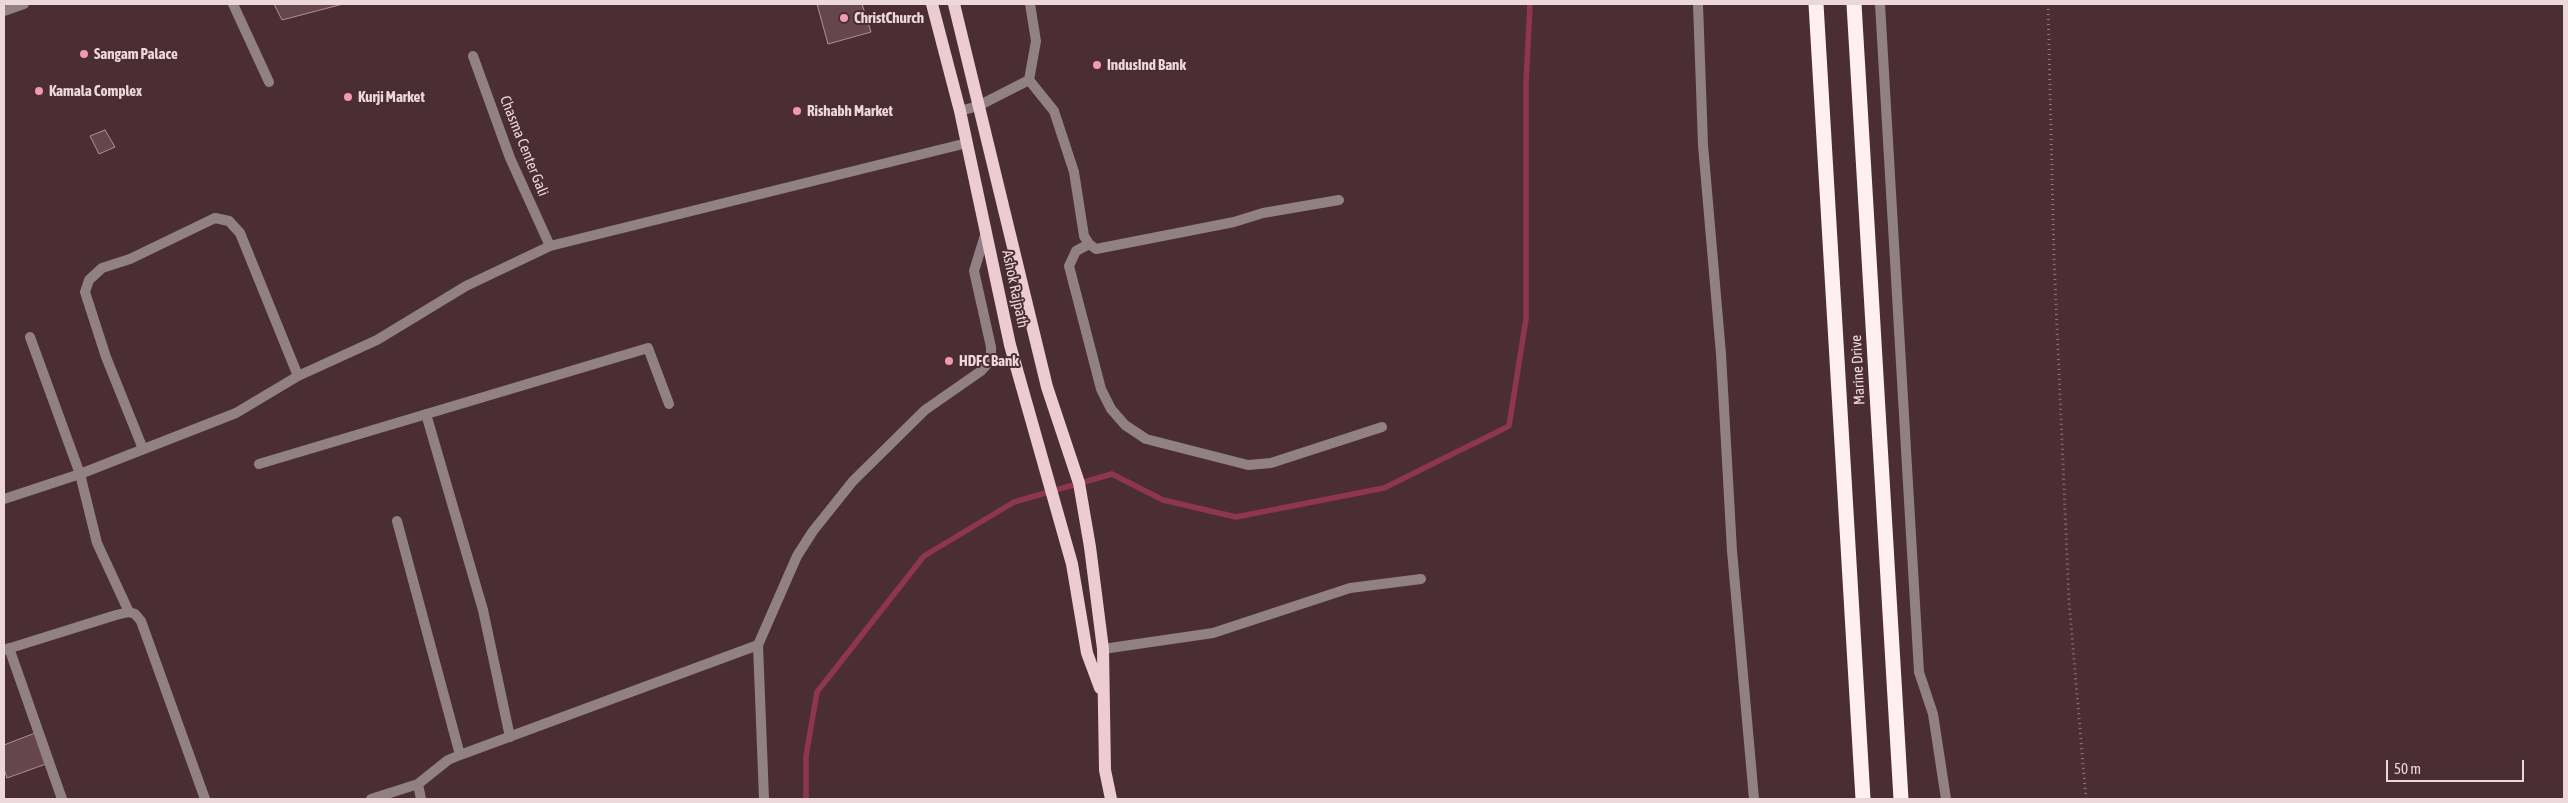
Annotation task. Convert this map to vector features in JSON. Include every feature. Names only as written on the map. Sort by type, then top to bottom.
[{"type":"highway","name":"Marine Drive","points":[[1816,4],[1863,799]]},
{"type":"highway","name":"Marine Drive","points":[[1854,4],[1898,762]]},
{"type":"highway","points":[[1898,762],[1901,799]]},
{"type":"highway","points":[[1898,762],[1906,799]]},
{"type":"main road","name":"Ashok Rajpath","points":[[932,4],[960,111],[1022,392],[1072,564],[1087,653],[1102,696]]},
{"type":"main road","name":"Ashok Rajpath","points":[[954,4],[1048,387],[1079,482],[1090,547],[1102,650],[1105,770],[1112,799]]},
{"type":"main road","points":[[946,54],[964,49]]},
{"type":"main road","points":[[968,148],[989,150]]},
{"type":"street","points":[[4,11],[24,4]]},
{"type":"street","points":[[233,4],[269,82]]},
{"type":"street","points":[[1030,4],[1036,41],[1030,80],[1054,111],[1074,172],[1084,236],[1089,244],[1096,249],[1234,222],[1263,213],[1339,200]]},
{"type":"street","points":[[1698,4],[1702,145],[1721,354],[1732,551],[1754,799]]},
{"type":"street","points":[[1880,4],[1919,672],[1933,714],[1946,799]]},
{"type":"street","name":"Chasma Center Gali","points":[[473,56],[510,158],[550,246]]},
{"type":"street","points":[[960,111],[978,106],[1030,80]]},
{"type":"street","points":[[4,499],[80,474],[236,413],[298,376],[378,340],[466,286],[550,246],[968,148]]},
{"type":"street","points":[[143,449],[106,357],[85,292],[88,280],[102,268],[130,259],[215,218],[229,221],[240,233],[298,376]]},
{"type":"street","points":[[764,799],[758,645],[797,556],[813,531],[853,481],[925,410],[981,371],[991,360],[991,348],[974,271],[986,230]]},
{"type":"street","points":[[1089,244],[1076,251],[1069,266],[1101,389],[1111,408],[1125,425],[1146,439],[1248,465],[1271,463],[1382,426]]},
{"type":"street","points":[[30,336],[80,474],[97,543],[129,612]]},
{"type":"street","points":[[259,464],[648,348],[669,404]]},
{"type":"street","points":[[426,414],[483,610],[510,737]]},
{"type":"street","points":[[397,521],[460,755]]},
{"type":"street","points":[[1102,650],[1213,633],[1350,588],[1421,579]]},
{"type":"street","points":[[62,799],[6,649],[129,612],[135,614],[141,621],[205,799]]},
{"type":"street","points":[[371,799],[418,784],[448,760],[460,755],[758,645]]},
{"type":"street","points":[[418,784],[421,799]]},
{"type":"path","points":[[2048,4],[2054,258],[2069,591],[2086,799]]},
{"type":"building","points":[[274,4],[343,4],[282,20]]},
{"type":"building","name":"ChristChurch","points":[[817,4],[862,4],[871,32],[828,44]]},
{"type":"building","points":[[105,130],[115,147],[99,154],[90,136]]},
{"type":"building","points":[[35,733],[46,764],[7,778],[4,769],[4,745]]},
{"type":"waterway","points":[[806,799],[806,756],[817,692],[924,556],[1014,502],[1112,474],[1163,500],[1236,517],[1384,488],[1509,426],[1526,319],[1526,84],[1530,4]]},
{"type":"place","name":"ChristChurch","points":[[844,18]]},
{"type":"place","name":"Sangam Palace","points":[[84,54]]},
{"type":"place","name":"IndusInd Bank","points":[[1097,65]]},
{"type":"place","name":"Kamala Complex","points":[[39,91]]},
{"type":"place","name":"Kurji Market","points":[[348,97]]},
{"type":"place","name":"Rishabh Market","points":[[797,111]]},
{"type":"place","name":"HDFC Bank","points":[[949,361]]}]
